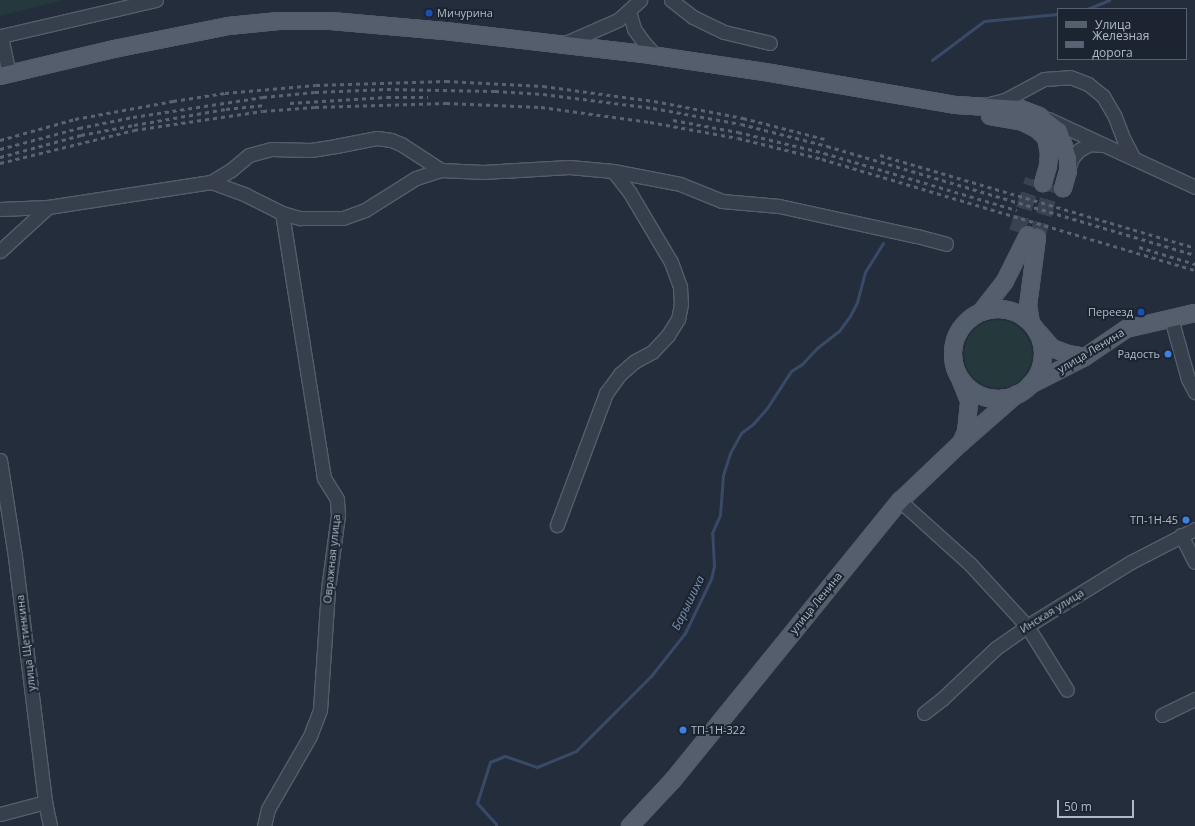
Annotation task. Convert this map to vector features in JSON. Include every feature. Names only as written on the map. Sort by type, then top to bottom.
[{"type":"main road","points":[[5,75],[114,49],[228,26],[278,21],[339,22],[445,31],[656,56],[765,72],[977,109],[1019,114],[1041,124],[1053,138],[1059,156],[1058,171],[1048,184],[1068,171],[1068,158],[1059,131],[1039,116],[1021,109],[977,109]]},
{"type":"main road","points":[[961,380],[972,391],[986,397],[1002,399],[1023,390],[1039,372],[1043,357],[1042,343],[1034,327],[1028,306],[1031,288],[1032,236],[1005,281],[981,312]]},
{"type":"main road","points":[[961,443],[966,432],[969,401],[954,366],[952,350],[956,337],[963,324],[974,315],[981,312],[1001,309],[1015,312],[1034,327],[1052,348],[1068,354],[1085,357]]},
{"type":"main road","name":"улица Ленина","points":[[630,826],[673,780],[900,501],[961,443],[1023,390],[1085,357],[1126,329],[1163,319],[1195,313]]},
{"type":"street","points":[[5,75],[1,36],[156,0]]},
{"type":"street","points":[[563,44],[597,31],[618,20],[640,0]]},
{"type":"street","points":[[671,0],[693,16],[724,32],[770,43]]},
{"type":"street","points":[[629,11],[634,28],[644,43],[656,56]]},
{"type":"street","points":[[977,109],[1005,100],[1044,79],[1070,77],[1088,84],[1103,96],[1115,117],[1124,140],[1134,157]]},
{"type":"street","points":[[1039,116],[1063,125],[1104,145],[1134,157],[1195,187]]},
{"type":"street","points":[[0,209],[48,207],[212,182],[231,170],[249,154],[256,152],[271,149],[311,150],[359,143],[377,138],[391,140],[401,144],[441,170]]},
{"type":"street","points":[[1068,171],[1072,158],[1079,150],[1090,144],[1104,145]]},
{"type":"street","points":[[212,182],[246,195],[282,213],[300,218],[342,218],[365,210],[416,178],[441,170],[483,172],[569,167],[614,172],[680,184],[722,201],[779,206],[946,244]]},
{"type":"street","points":[[557,525],[606,393],[620,374],[635,361],[652,352],[668,335],[678,319],[681,304],[680,287],[671,262],[630,193],[614,172]]},
{"type":"street","points":[[0,251],[48,207]]},
{"type":"street","name":"Овражная улица","points":[[264,826],[268,809],[310,736],[320,710],[328,589],[338,515],[337,499],[324,478],[282,213]]},
{"type":"street","points":[[1163,319],[1195,392]]},
{"type":"street","name":"улица Щетинкина","points":[[0,460],[15,557],[45,802],[50,826]]},
{"type":"street","points":[[900,501],[970,564],[1027,626],[1067,690]]},
{"type":"street","name":"Инская улица","points":[[924,713],[996,648],[1027,626],[1131,562],[1195,529]]},
{"type":"street","points":[[1181,535],[1195,562]]},
{"type":"street","points":[[1162,715],[1195,700]]},
{"type":"street","points":[[0,814],[45,802]]},
{"type":"green space","points":[[0,0],[64,0],[0,16]]},
{"type":"green space","points":[[991,320],[1005,320],[1017,325],[1027,335],[1032,347],[1032,361],[1027,373],[1017,383],[1005,388],[991,388],[979,383],[969,373],[964,361],[964,347],[969,335],[979,325]]},
{"type":"waterway","name":"Барышиха","points":[[1089,8],[1109,0]]},
{"type":"waterway","name":"Барышиха","points":[[932,60],[984,21],[1057,14]]},
{"type":"waterway","name":"Барышиха","points":[[496,826],[496,824],[477,803],[490,762],[505,756],[537,767],[576,751],[651,676],[685,633],[711,579],[714,566],[712,533],[720,515],[723,475],[730,453],[741,433],[753,424],[767,408],[791,371],[802,364],[817,348],[839,331],[850,316],[857,302],[865,272],[883,243]]},
{"type":"tunnel","points":[[1017,232],[1033,179]]},
{"type":"tunnel","points":[[1037,238],[1052,185]]},
{"type":"railway","points":[[0,140],[75,119],[225,93],[316,85],[446,81],[543,86],[654,101],[743,118],[825,139]]},
{"type":"railway","points":[[0,149],[79,128],[133,117],[263,97],[315,92],[387,89],[495,91],[543,94],[653,108],[741,124],[827,146],[1195,255]]},
{"type":"railway","points":[[290,103],[387,97],[428,97]]},
{"type":"railway","points":[[0,163],[134,130],[263,111],[315,107],[446,103],[541,107],[650,122],[738,138],[822,159],[1195,270]]},
{"type":"railway","points":[[0,157],[81,135],[226,109],[265,105]]},
{"type":"railway","points":[[673,120],[738,132],[824,153],[1017,210]]},
{"type":"railway","points":[[880,155],[1195,248]]},
{"type":"railway","points":[[1139,247],[1195,264]]},
{"type":"place","name":"Мичурина","points":[[429,13]]},
{"type":"place","name":"Переезд","points":[[1141,312]]},
{"type":"place","name":"Радость","points":[[1168,354]]},
{"type":"place","name":"ТП-1Н-45","points":[[1186,520]]},
{"type":"place","name":"ТП-1Н-322","points":[[683,730]]}]
